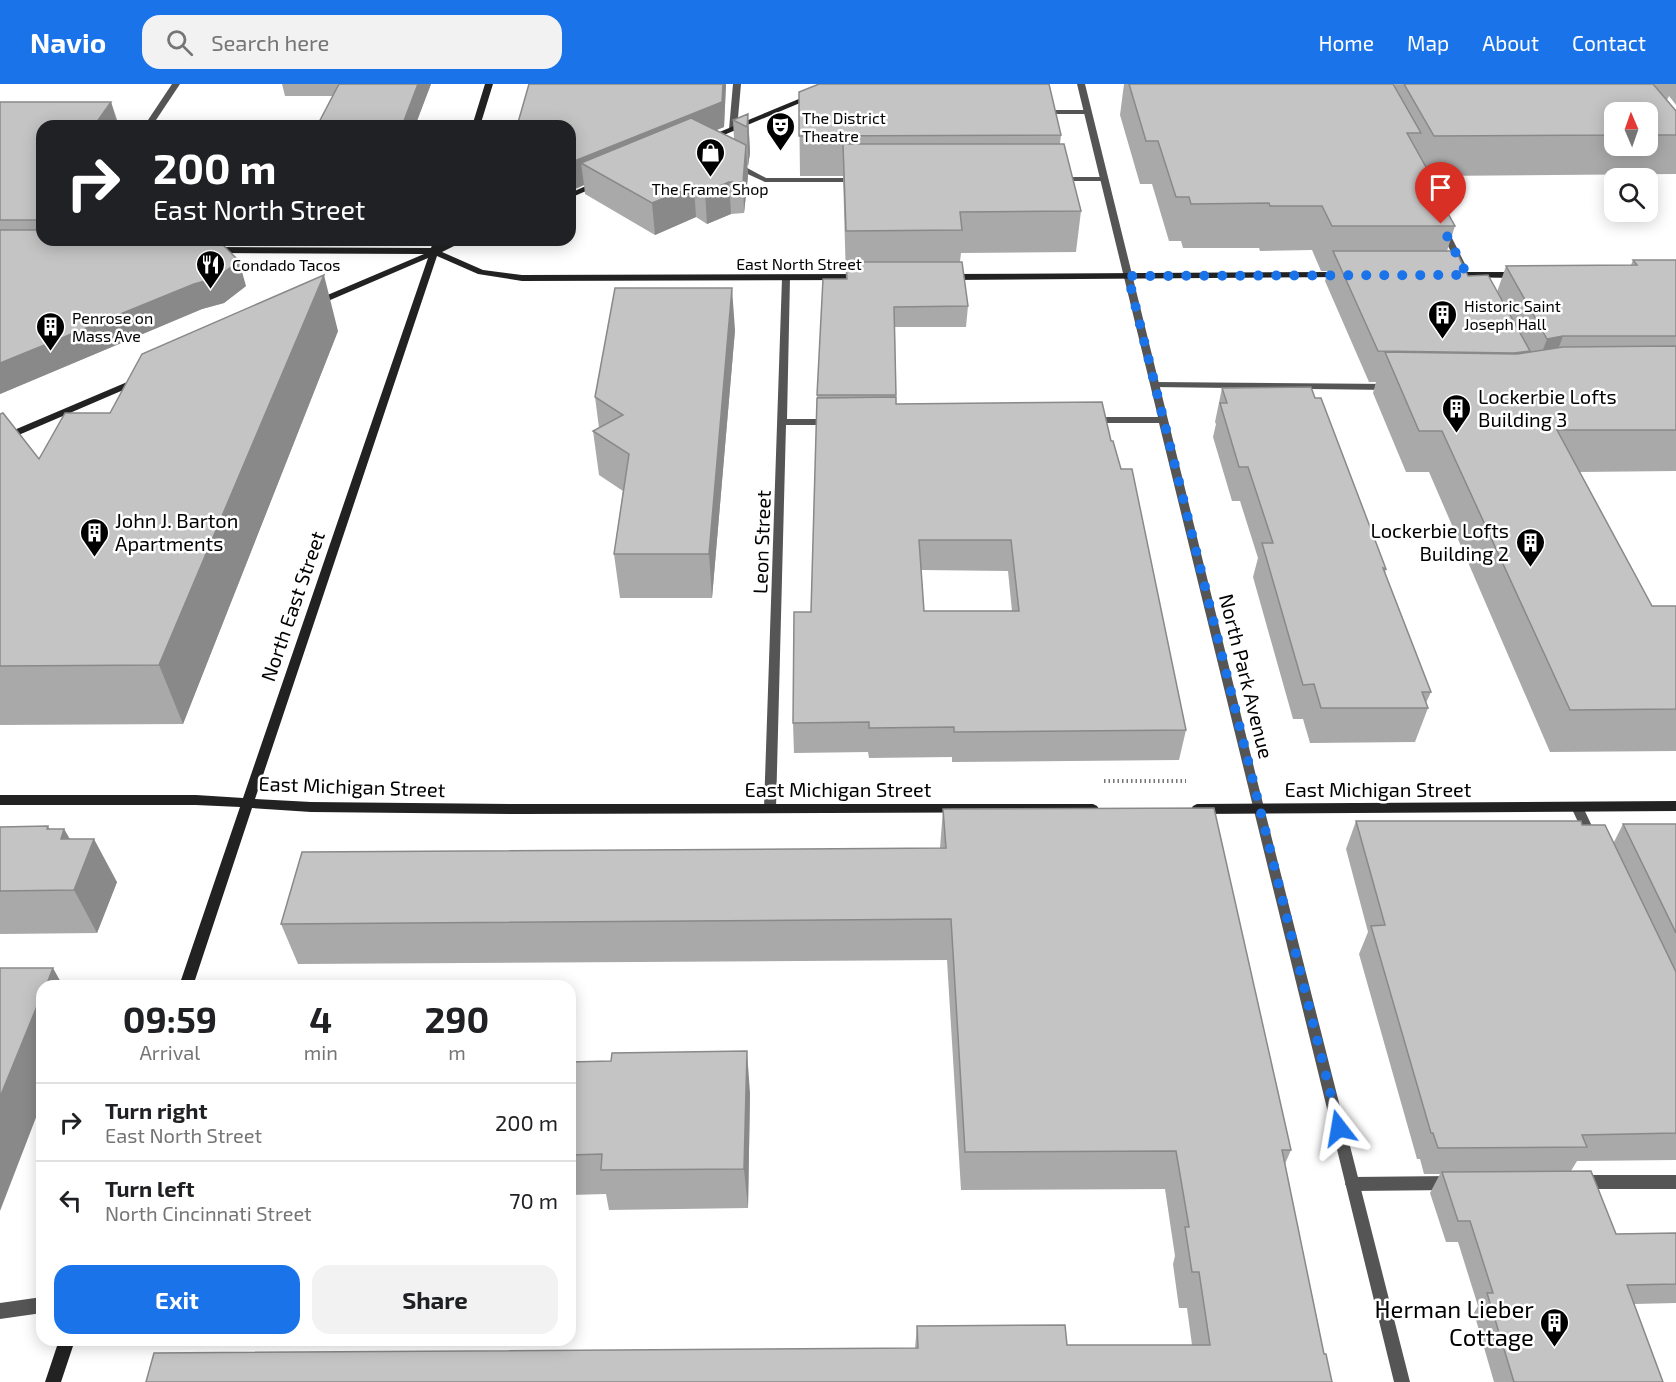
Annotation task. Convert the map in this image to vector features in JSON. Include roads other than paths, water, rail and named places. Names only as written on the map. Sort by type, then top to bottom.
[{"type":"main road","points":[[478,120],[489,84]]},
{"type":"main road","points":[[704,140],[841,84]]},
{"type":"main road","points":[[576,193],[612,178]]},
{"type":"main road","points":[[302,309],[436,246]]},
{"type":"main road","name":"East North Street","points":[[204,250],[436,246],[481,272],[513,277],[874,278]]},
{"type":"main road","name":"North East Street","points":[[188,980],[436,246]]},
{"type":"main road","points":[[943,277],[1352,275]]},
{"type":"main road","points":[[1444,275],[1525,275]]},
{"type":"main road","points":[[0,440],[152,374]]},
{"type":"main road","name":"East Michigan Street","points":[[0,800],[196,800],[311,807],[486,809],[1104,809]]},
{"type":"main road","name":"East Michigan Street","points":[[1187,809],[1676,806]]},
{"type":"main road","points":[[53,1382],[66,1346]]},
{"type":"street","points":[[152,120],[176,84]]},
{"type":"street","points":[[733,129],[737,84]]},
{"type":"street","name":"North Park Avenue","points":[[1081,84],[1258,809],[1402,1382]]},
{"type":"street","points":[[1027,112],[1088,112]]},
{"type":"street","points":[[724,159],[765,180],[874,180]]},
{"type":"street","points":[[1052,179],[1104,179]]},
{"type":"street","points":[[1441,224],[1473,286]]},
{"type":"street","name":"Leon Street","points":[[770,808],[786,278]]},
{"type":"street","points":[[1155,385],[1398,387]]},
{"type":"street","points":[[1081,420],[1163,420]]},
{"type":"street","points":[[782,422],[839,422]]},
{"type":"street","points":[[1577,807],[1598,850]]},
{"type":"street","points":[[1569,1182],[1676,1182]]},
{"type":"street","points":[[1353,1184],[1461,1183]]},
{"type":"street","points":[[0,1311],[36,1306]]},
{"type":"place","name":"The District Theatre","points":[[781,152]]},
{"type":"place","name":"The Frame Shop","points":[[710,178]]},
{"type":"place","name":"Condado Tacos","points":[[211,290]]},
{"type":"place","name":"Historic Saint Joseph Hall","points":[[1443,340]]},
{"type":"place","name":"Penrose on Mass Ave","points":[[51,352]]},
{"type":"place","name":"Lockerbie Lofts Building 3","points":[[1457,434]]},
{"type":"place","name":"John J. Barton Apartments","points":[[94,558]]},
{"type":"place","name":"Lockerbie Lofts Building 2","points":[[1530,568]]},
{"type":"place","name":"Herman Lieber Cottage","points":[[1555,1348]]}]
